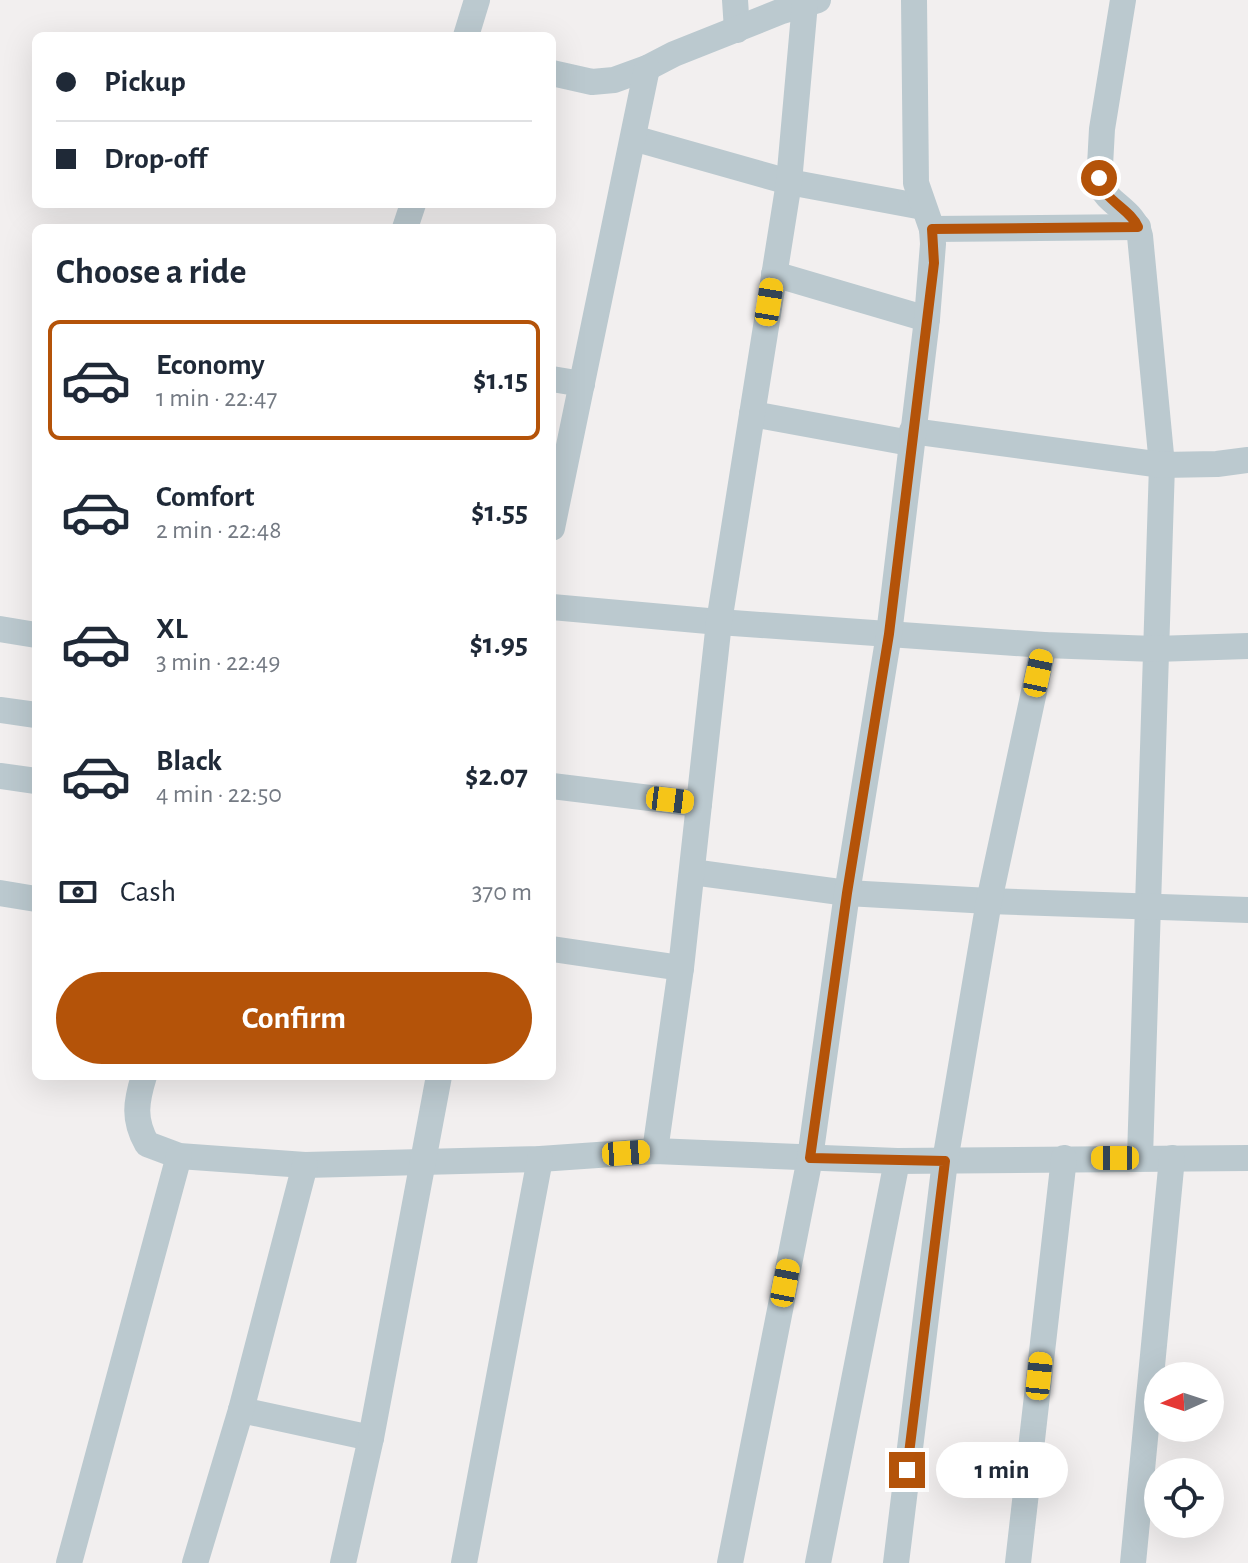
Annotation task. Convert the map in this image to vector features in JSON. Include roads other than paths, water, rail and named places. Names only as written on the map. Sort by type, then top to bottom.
[{"type":"street","points":[[467,32],[477,0]]},
{"type":"street","points":[[735,0],[737,30]]},
{"type":"street","points":[[730,1563],[810,1158],[847,893],[889,634],[934,263],[927,218],[916,183],[914,0]]},
{"type":"street","points":[[1123,0],[1102,129],[1099,178],[1101,189],[1134,219],[1138,227],[1162,465],[1140,1157]]},
{"type":"street","points":[[556,74],[592,82],[614,80],[812,2],[789,182],[719,622],[681,968],[655,1151]]},
{"type":"street","points":[[556,509],[647,68]]},
{"type":"street","points":[[633,138],[927,218],[1138,227]]},
{"type":"street","points":[[774,274],[927,319]]},
{"type":"street","points":[[556,380],[582,384]]},
{"type":"street","points":[[752,414],[911,437],[1162,465],[1248,460]]},
{"type":"street","points":[[556,607],[1044,645],[1155,649],[1248,646]]},
{"type":"street","points":[[0,629],[32,634]]},
{"type":"street","points":[[896,1563],[945,1161],[989,901],[1044,645]]},
{"type":"street","points":[[0,710],[32,714]]},
{"type":"street","points":[[0,776],[32,780]]},
{"type":"street","points":[[556,786],[699,804]]},
{"type":"street","points":[[692,872],[847,893],[1248,910]]},
{"type":"street","points":[[0,893],[32,898]]},
{"type":"street","points":[[556,950],[681,968]]},
{"type":"street","points":[[143,1080],[136,1105],[138,1126],[147,1144],[179,1156],[305,1165],[540,1159],[655,1151],[897,1161],[1248,1158]]},
{"type":"street","points":[[343,1563],[371,1438],[438,1080]]},
{"type":"street","points":[[69,1563],[179,1156]]},
{"type":"street","points":[[1018,1563],[1064,1158]]},
{"type":"street","points":[[1133,1563],[1172,1158]]},
{"type":"street","points":[[464,1563],[540,1159]]},
{"type":"street","points":[[818,1563],[897,1161]]},
{"type":"street","points":[[195,1563],[241,1410],[305,1165]]},
{"type":"street","points":[[241,1410],[371,1438]]}]
